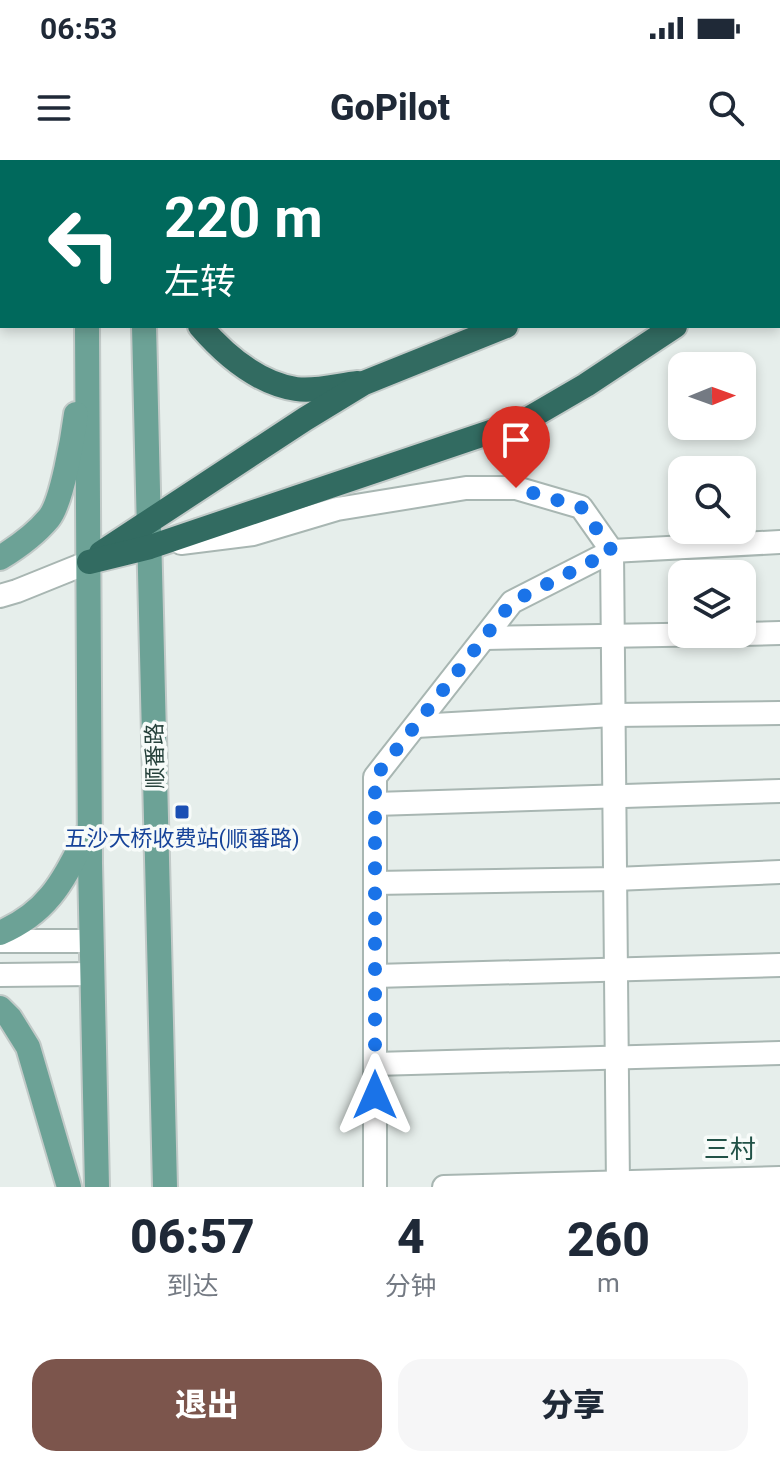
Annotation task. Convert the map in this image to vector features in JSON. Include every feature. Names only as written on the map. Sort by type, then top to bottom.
[{"type":"highway","points":[[202,328],[253,375],[298,390],[364,383]]},
{"type":"highway","points":[[89,562],[149,520],[364,383],[501,328]]},
{"type":"highway","points":[[89,562],[150,547],[526,420],[672,328]]},
{"type":"main road","name":"顺番路","points":[[144,328],[165,1187]]},
{"type":"main road","points":[[0,558],[24,544],[51,516],[72,447],[87,329]]},
{"type":"main road","points":[[87,329],[90,826],[97,1187]]},
{"type":"main road","points":[[0,933],[30,917],[59,888],[90,826]]},
{"type":"main road","points":[[0,1008],[28,1047],[69,1187]]},
{"type":"street","points":[[150,547],[253,534],[337,509],[466,488],[516,488],[581,507],[612,551],[618,1185]]},
{"type":"street","points":[[375,1187],[375,777],[512,602],[612,551],[780,542]]},
{"type":"street","points":[[0,596],[89,562]]},
{"type":"street","points":[[756,634],[780,633]]},
{"type":"street","points":[[485,638],[668,635]]},
{"type":"street","points":[[416,726],[613,715],[780,713]]},
{"type":"street","points":[[375,804],[780,791]]},
{"type":"street","points":[[375,883],[615,879],[780,872]]},
{"type":"street","points":[[0,941],[92,941]]},
{"type":"street","points":[[375,976],[780,965]]},
{"type":"street","points":[[0,975],[93,974]]},
{"type":"street","points":[[375,1064],[780,1053]]},
{"type":"street","points":[[444,1187],[618,1185],[780,1178]]},
{"type":"place","name":"五沙大桥收费站(顺番路)","points":[[182,812]]},
{"type":"district","name":"三村","points":[[730,1149]]},
{"type":"route","points":[[375,1095],[375,777],[512,602],[612,551],[581,507],[516,488]]}]
